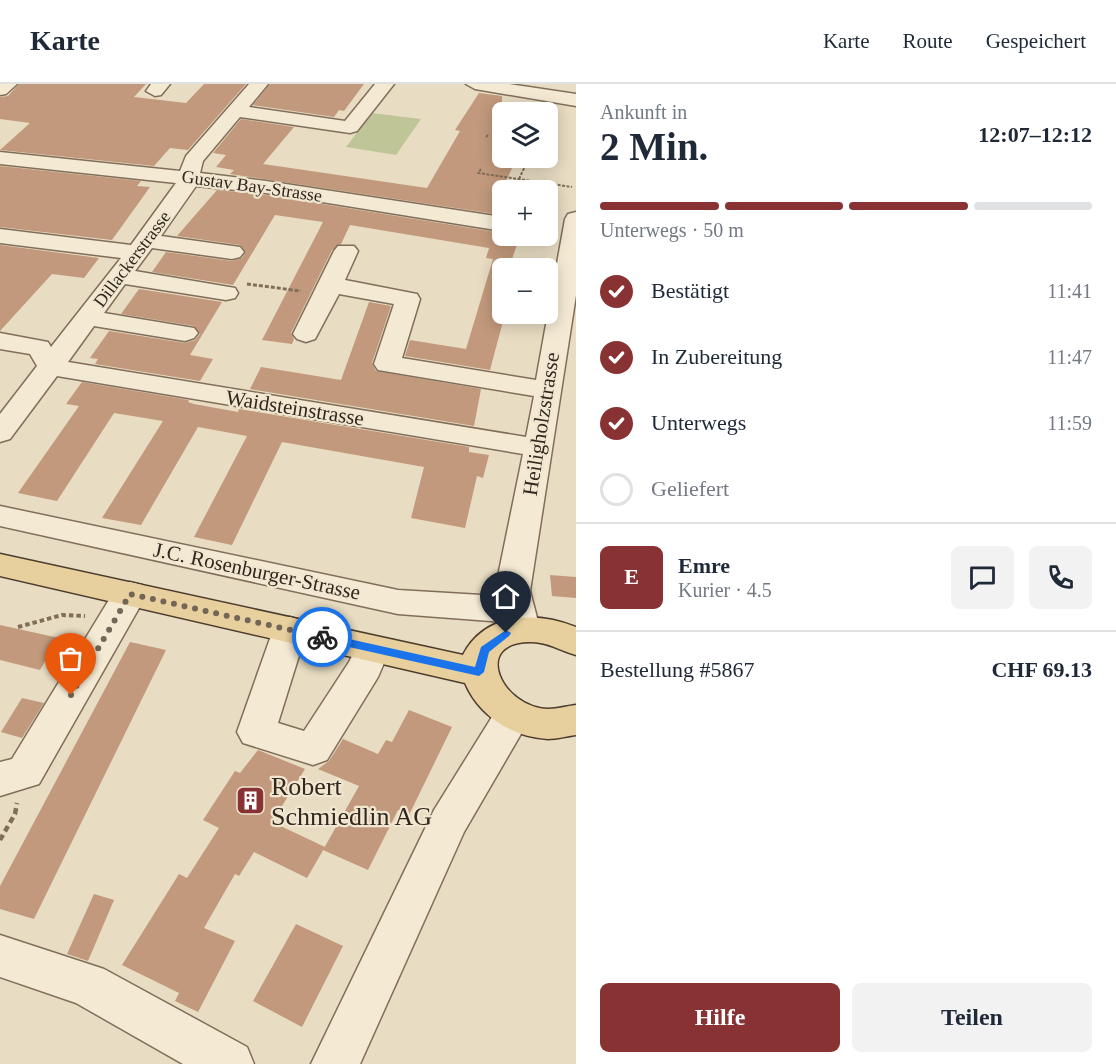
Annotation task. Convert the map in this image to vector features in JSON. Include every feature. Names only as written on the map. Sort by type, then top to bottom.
[{"type":"main road","points":[[0,565],[123,606],[290,630],[479,672]]},
{"type":"main road","points":[[576,642],[520,619],[488,645],[480,660],[479,672],[487,693],[498,705],[513,715],[544,724],[576,720]]},
{"type":"street","points":[[0,90],[8,84]]},
{"type":"street","name":"Dillackerstrasse","points":[[0,433],[185,189],[193,160],[259,84]]},
{"type":"street","points":[[235,111],[350,127],[385,84]]},
{"type":"street","points":[[475,84],[576,100]]},
{"type":"street","name":"Gustav Bay-Strasse","points":[[0,158],[188,177],[492,223]]},
{"type":"street","name":"Heiligholzstrasse","points":[[520,619],[513,591],[547,390],[564,364],[568,228]]},
{"type":"street","points":[[0,236],[232,252]]},
{"type":"street","points":[[306,334],[346,251]]},
{"type":"street","points":[[120,276],[226,293]]},
{"type":"street","points":[[329,290],[408,299],[387,364],[547,390]]},
{"type":"street","points":[[88,318],[185,333]]},
{"type":"street","points":[[0,341],[39,348],[51,367]]},
{"type":"street","name":"Waidsteinstrasse","points":[[51,367],[539,448]]},
{"type":"street","name":"J.C. Rosenburger-Strasse","points":[[0,516],[398,602],[520,619]]},
{"type":"street","points":[[0,779],[25,772],[123,606]]},
{"type":"street","points":[[290,630],[256,732],[313,749],[365,667],[372,649]]},
{"type":"street","points":[[335,1064],[448,822],[513,715]]},
{"type":"street","points":[[0,956],[88,986],[230,1064]]},
{"type":"path","points":[[519,179],[524,168]]},
{"type":"path","points":[[481,169],[478,173],[572,187]]},
{"type":"path","points":[[226,293],[240,295],[246,284],[329,290]]},
{"type":"path","points":[[18,627],[62,615],[123,606]]},
{"type":"green space","points":[[372,113],[421,119],[396,155],[346,147]]},
{"type":"building","points":[[19,84],[146,84],[134,97],[186,103],[204,84],[246,84],[188,150],[170,148],[154,166],[0,150],[30,123],[0,119],[0,97],[8,96]]},
{"type":"building","points":[[270,84],[364,84],[344,111],[339,110],[334,117],[253,105]]},
{"type":"building","points":[[479,93],[502,96],[502,102],[492,102],[492,168],[512,168],[506,180],[492,180],[492,213],[230,174],[234,170],[216,167],[226,155],[213,153],[241,119],[294,127],[263,164],[427,188],[460,131],[455,130]]},
{"type":"building","points":[[0,166],[141,181],[137,186],[150,187],[112,240],[0,227]]},
{"type":"building","points":[[217,190],[266,195],[492,231],[492,246],[517,246],[512,258],[492,259],[486,258],[489,248],[350,225],[341,244],[332,250],[291,333],[294,339],[292,344],[262,340],[323,222],[275,215],[233,285],[152,272],[166,252],[232,261],[242,258],[246,252],[240,245],[177,236]]},
{"type":"building","points":[[0,245],[99,258],[84,278],[52,274],[0,331]]},
{"type":"building","points":[[492,262],[492,324],[502,325],[490,370],[405,356],[410,340],[466,349]]},
{"type":"building","points":[[139,289],[222,302],[190,355],[213,359],[200,381],[95,364],[98,359],[90,358],[109,331],[185,343],[195,340],[200,334],[194,326],[121,314]]},
{"type":"building","points":[[369,302],[391,306],[372,363],[376,371],[481,389],[474,426],[250,389],[261,367],[341,380]]},
{"type":"building","points":[[82,382],[189,400],[188,402],[194,404],[238,412],[239,409],[469,447],[469,452],[489,455],[483,478],[477,476],[465,528],[411,518],[424,467],[282,442],[232,545],[194,537],[247,436],[198,427],[141,525],[102,518],[163,421],[114,413],[57,501],[18,493],[79,406],[66,404]]},
{"type":"building","points":[[550,575],[576,577],[576,598],[552,596]]},
{"type":"building","points":[[0,625],[59,638],[40,670],[0,660]]},
{"type":"building","points":[[130,642],[166,650],[34,919],[0,909],[0,886]]},
{"type":"building","points":[[22,698],[44,703],[22,738],[1,732]]},
{"type":"building","points":[[409,710],[452,727],[409,815],[398,810],[368,870],[323,850],[359,786],[318,769],[329,761],[343,739],[378,754],[386,740],[392,742]]},
{"type":"building","points":[[258,750],[305,769],[272,822],[325,847],[307,878],[254,852],[239,876],[235,874],[204,928],[235,941],[198,1012],[175,1001],[179,993],[122,965],[179,874],[187,878],[219,828],[203,820],[235,771],[240,773]]},
{"type":"building","points":[[94,894],[114,900],[88,961],[67,954]]},
{"type":"building","points":[[296,924],[343,946],[302,1027],[253,1001]]},
{"type":"way so far","points":[[71,695],[130,594],[322,637]]},
{"type":"place","name":"Robert Schmiedlin AG","points":[[250,801]]},
{"type":"route","points":[[322,637],[479,672],[484,650],[491,642],[506,633]]}]
